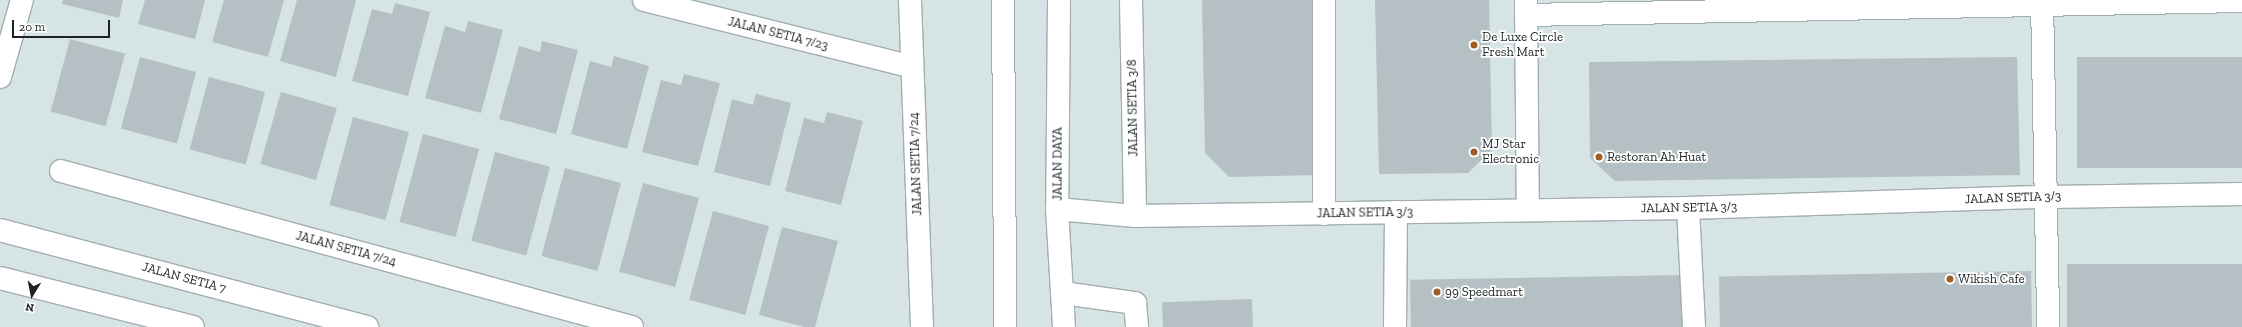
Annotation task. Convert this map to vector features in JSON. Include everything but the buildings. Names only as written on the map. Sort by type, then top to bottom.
[{"type":"street","points":[[0,77],[22,0]]},
{"type":"street","name":"JALAN SETIA 7/23","points":[[644,0],[912,67]]},
{"type":"street","name":"JALAN SETIA 7/24","points":[[910,0],[922,327]]},
{"type":"street","points":[[1003,0],[1005,327]]},
{"type":"street","name":"JALAN DAYA","points":[[1059,0],[1057,209],[1064,327]]},
{"type":"street","name":"JALAN SETIA 3/8","points":[[1131,0],[1135,216]]},
{"type":"street","points":[[1324,0],[1324,214]]},
{"type":"street","points":[[1528,210],[1526,8],[2242,1]]},
{"type":"street","points":[[2042,3],[2048,327]]},
{"type":"street","name":"JALAN SETIA 7/24","points":[[61,171],[632,327]]},
{"type":"street","name":"JALAN SETIA 3/3","points":[[1057,209],[1135,216],[1324,214],[1688,208],[2046,197],[2242,194]]},
{"type":"street","points":[[1688,208],[1694,327]]},
{"type":"street","points":[[1395,327],[1396,212]]},
{"type":"street","name":"JALAN SETIA 7","points":[[0,230],[367,327]]},
{"type":"street","points":[[0,278],[193,327]]},
{"type":"street","points":[[1063,292],[1135,303],[1137,327]]},
{"type":"place","name":"De Luxe Circle Fresh Mart","points":[[1474,45]]},
{"type":"place","name":"MJ Star Electronic","points":[[1474,152]]},
{"type":"place","name":"Restoran Ah Huat","points":[[1599,157]]},
{"type":"place","name":"Wikish Cafe","points":[[1950,279]]},
{"type":"place","name":"99 Speedmart","points":[[1437,292]]}]
